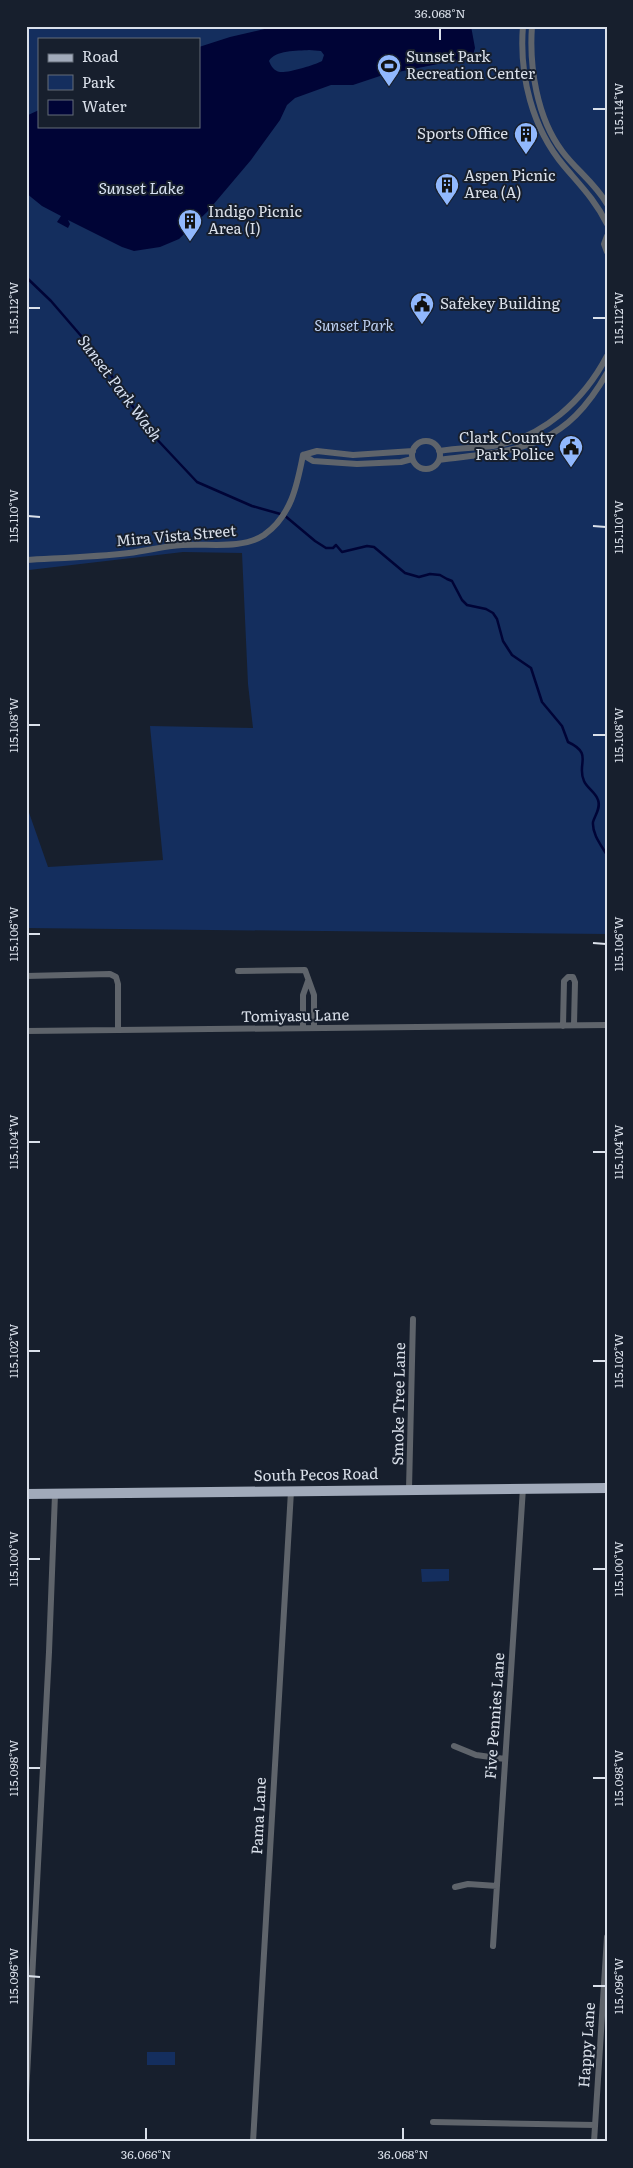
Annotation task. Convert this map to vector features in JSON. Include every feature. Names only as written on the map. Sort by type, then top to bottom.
[{"type":"main road","name":"South Pecos Road","points":[[26,1494],[607,1488]]},
{"type":"street","points":[[523,26],[522,49],[527,88],[536,121],[542,134],[563,165],[583,186],[598,206],[607,224]]},
{"type":"street","points":[[532,26],[534,77],[541,107],[550,129],[561,150],[590,181],[607,204]]},
{"type":"street","points":[[607,236],[604,244],[607,252]]},
{"type":"street","points":[[439,450],[493,446],[523,438],[541,429],[570,406],[582,393],[606,358]]},
{"type":"street","points":[[439,460],[510,451],[529,446],[546,438],[579,413],[597,391],[607,373]]},
{"type":"street","points":[[425,441],[434,444],[439,450],[439,460],[429,470],[419,468],[412,459],[412,451],[417,445],[425,441]]},
{"type":"street","points":[[303,455],[317,451],[353,455],[412,451]]},
{"type":"street","points":[[303,455],[313,462],[357,464],[401,462],[412,459]]},
{"type":"street","name":"Mira Vista Street","points":[[26,560],[129,553],[181,545],[239,544],[256,540],[284,515],[296,491],[303,455]]},
{"type":"street","points":[[238,971],[305,970],[314,995],[314,1028]]},
{"type":"street","points":[[26,976],[110,974],[116,977],[118,984],[118,1030]]},
{"type":"street","points":[[563,1026],[564,981],[568,977],[573,977],[575,982],[574,1026]]},
{"type":"street","points":[[303,1028],[303,995],[308,981]]},
{"type":"street","name":"Tomiyasu Lane","points":[[26,1031],[607,1025]]},
{"type":"street","name":"Smoke Tree Lane","points":[[409,1489],[413,1319]]},
{"type":"street","name":"Five Pennies Lane","points":[[493,1946],[523,1488]]},
{"type":"street","name":"Pama Lane","points":[[253,2142],[291,1491]]},
{"type":"street","points":[[26,2095],[55,1494]]},
{"type":"street","points":[[454,1746],[476,1755],[505,1759]]},
{"type":"street","points":[[454,1887],[468,1884],[497,1886]]},
{"type":"street","name":"Happy Lane","points":[[594,2142],[607,1937]]},
{"type":"street","points":[[433,2122],[595,2126]]},
{"type":"green space","name":"Sunset Park","points":[[26,26],[607,26],[607,934],[26,928],[26,804],[48,867],[163,860],[150,726],[253,728],[248,684],[242,553],[183,552],[29,570],[28,599],[26,599]]},
{"type":"green space","points":[[421,1569],[449,1569],[449,1581],[422,1582]]},
{"type":"green space","points":[[147,2052],[175,2052],[175,2065],[147,2065]]},
{"type":"water","name":"Sunset Lake","points":[[277,26],[471,26],[475,48],[473,55],[468,58],[383,75],[353,85],[331,85],[295,98],[287,105],[280,120],[251,160],[207,212],[179,239],[160,247],[134,251],[68,220],[70,224],[68,228],[57,222],[61,216],[42,206],[26,193],[26,116],[38,110],[38,128],[200,128],[200,47],[230,37]],"holes":[[[309,50],[321,51],[324,55],[322,61],[308,67],[280,72],[276,71],[269,61],[272,57],[287,52]]]},
{"type":"waterway","name":"Sunset Park Wash","points":[[26,277],[51,301],[95,352],[151,433],[197,482],[252,506],[284,515],[326,548],[333,548],[336,545],[342,552],[367,546],[374,547],[405,573],[419,577],[430,574],[440,575],[452,581],[462,600],[467,605],[486,609],[493,613],[497,619],[503,641],[512,655],[531,668],[542,702],[562,726],[568,742],[576,746],[582,755],[582,775],[584,781],[597,797],[599,803],[593,822],[594,831],[607,855]]},
{"type":"place","name":"Sunset Park Recreation Center","points":[[389,87]]},
{"type":"place","name":"Sports Office","points":[[526,155]]},
{"type":"place","name":"Aspen Picnic Area (A)","points":[[447,206]]},
{"type":"place","name":"Indigo Picnic Area (I)","points":[[190,242]]},
{"type":"place","name":"Safekey Building","points":[[422,325]]},
{"type":"place","name":"Clark County Park Police","points":[[571,468]]}]
